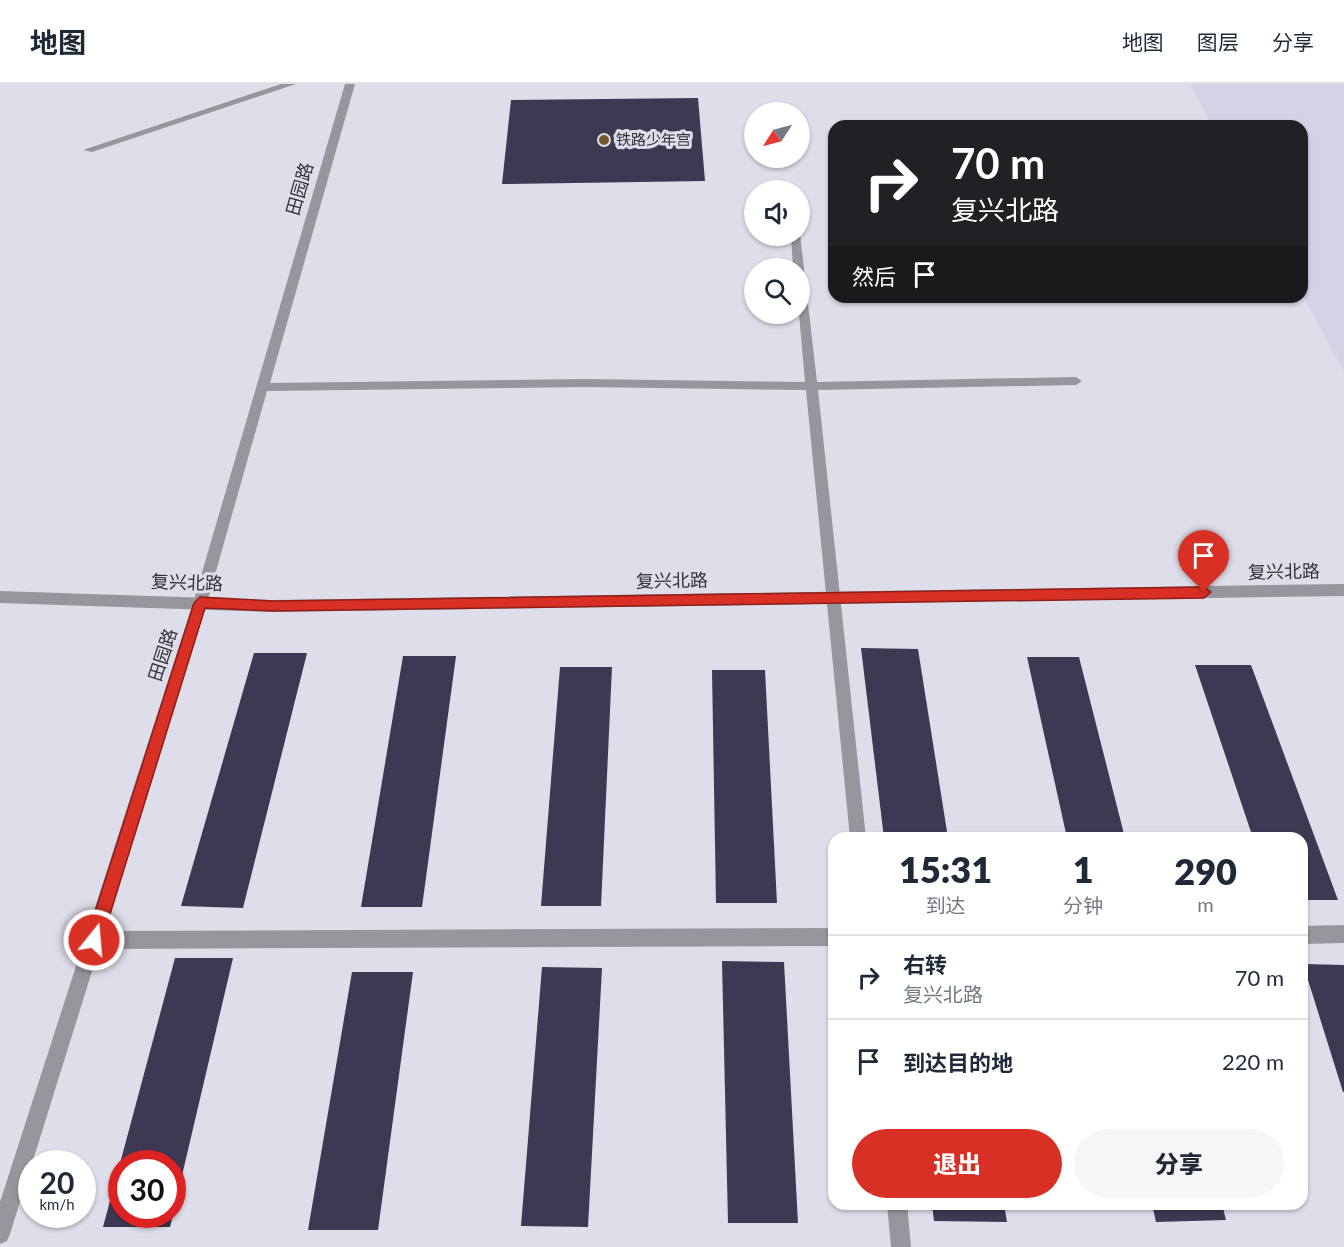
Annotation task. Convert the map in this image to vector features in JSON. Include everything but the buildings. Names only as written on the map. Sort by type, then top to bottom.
[{"type":"street","points":[[88,150],[291,84]]},
{"type":"street","name":"田园路","points":[[0,1233],[200,603],[351,84]]},
{"type":"street","points":[[805,324],[857,832]]},
{"type":"street","points":[[263,387],[585,382],[811,386],[1076,381]]},
{"type":"street","name":"复兴北路","points":[[0,597],[273,606],[1344,590]]},
{"type":"street","points":[[1308,935],[1344,934]]},
{"type":"street","points":[[94,940],[828,938]]},
{"type":"street","points":[[898,1210],[902,1247]]},
{"type":"shaded area","points":[[1190,84],[1344,84],[1344,372],[1307,303],[1308,120],[1209,120]]},
{"type":"place","name":"铁路少年宫","points":[[604,140]]},
{"type":"route","points":[[94,940],[200,603],[273,606],[1204,592]]}]
